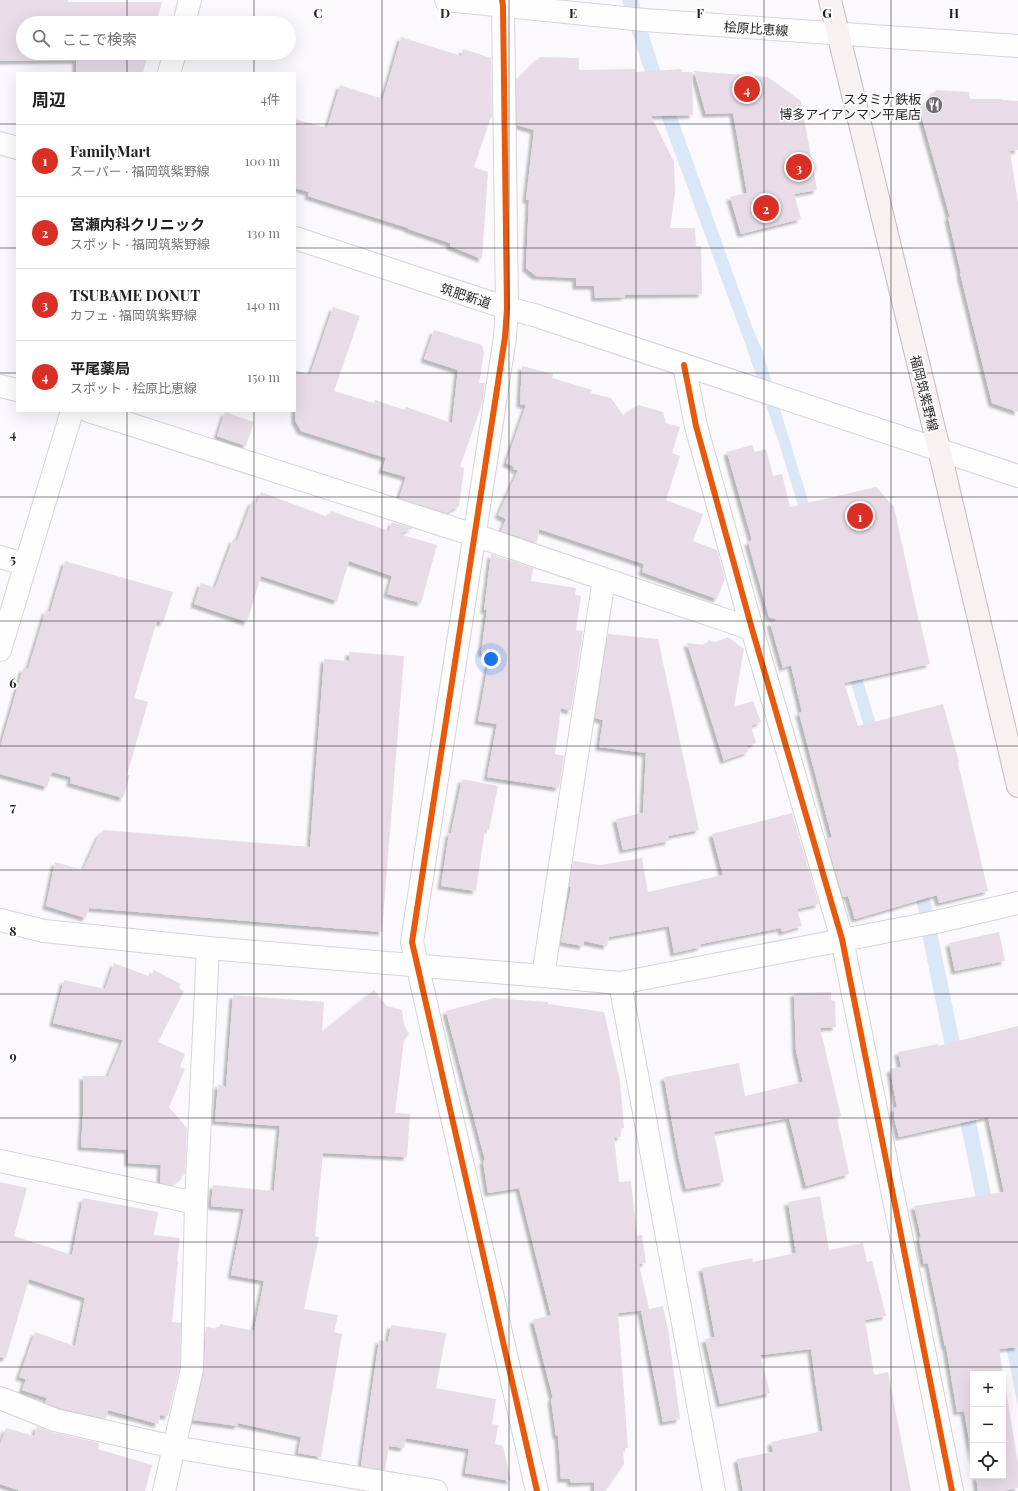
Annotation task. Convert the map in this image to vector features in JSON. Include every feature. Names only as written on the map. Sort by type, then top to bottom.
[{"type":"main road","name":"福岡筑紫野線","points":[[830,0],[1018,786]]},
{"type":"street","points":[[186,16],[190,0]]},
{"type":"street","name":"桧原比恵線","points":[[446,0],[503,3],[636,19],[1018,46]]},
{"type":"street","points":[[503,3],[507,308],[505,337],[412,942],[537,1491]]},
{"type":"street","points":[[169,72],[173,60]]},
{"type":"street","points":[[0,143],[16,148]]},
{"type":"street","name":"筑肥新道","points":[[296,238],[507,308],[534,315],[1018,476]]},
{"type":"street","points":[[684,365],[696,426],[752,629],[842,939],[952,1491]]},
{"type":"street","points":[[0,386],[16,390]]},
{"type":"street","points":[[0,650],[72,412]]},
{"type":"street","points":[[92,412],[474,535],[752,629]]},
{"type":"street","points":[[0,558],[25,564]]},
{"type":"street","points":[[543,976],[604,579]]},
{"type":"street","points":[[0,920],[44,932],[208,948],[620,983],[929,923],[1018,903]]},
{"type":"street","points":[[164,1491],[192,1369],[196,1203],[208,948]]},
{"type":"street","points":[[620,983],[714,1491]]},
{"type":"street","points":[[0,1161],[196,1203]]},
{"type":"street","points":[[0,1398],[55,1420],[174,1448],[436,1491]]},
{"type":"water","points":[[622,0],[638,0],[659,67],[753,329],[762,350],[932,907],[1018,1326],[1018,1406],[923,939],[919,911],[781,449],[745,343],[642,64]]},
{"type":"building","points":[[0,0],[162,2],[158,16],[16,16],[16,60],[76,60],[0,61]]},
{"type":"building","points":[[401,37],[461,56],[463,49],[491,58],[492,117],[474,167],[488,172],[482,259],[450,246],[450,243],[308,196],[309,192],[296,188],[296,119],[327,128],[340,85],[383,99]]},
{"type":"building","points":[[540,57],[579,58],[579,70],[635,69],[636,72],[682,69],[682,72],[692,72],[693,115],[651,116],[674,162],[675,193],[670,228],[695,228],[696,246],[701,246],[702,294],[624,295],[625,297],[595,298],[594,286],[576,286],[576,278],[536,276],[526,268],[529,200],[526,200],[534,130],[517,125],[516,81]]},
{"type":"building","points":[[76,60],[146,60],[143,72],[76,72]]},
{"type":"building","points":[[694,71],[768,77],[801,101],[817,190],[794,194],[801,219],[741,234],[730,197],[747,193],[733,113],[706,114]]},
{"type":"building","points":[[936,90],[969,92],[970,99],[1002,99],[1018,101],[1018,150],[1010,151],[1018,203],[1018,412],[992,403],[960,273],[948,217],[950,217],[920,111]]},
{"type":"building","points":[[333,307],[360,316],[334,391],[374,403],[375,400],[405,410],[406,407],[452,423],[458,370],[424,359],[434,330],[482,345],[484,353],[479,383],[485,383],[483,401],[460,467],[464,468],[459,506],[446,513],[399,498],[406,477],[382,470],[386,458],[301,431],[295,420],[296,370],[310,375]]},
{"type":"building","points":[[522,366],[553,374],[552,378],[592,390],[591,393],[611,398],[623,415],[638,405],[663,412],[666,423],[680,427],[672,453],[680,456],[666,500],[703,514],[693,541],[717,550],[725,578],[717,599],[642,572],[644,564],[539,529],[537,543],[501,531],[506,519],[498,515],[518,470],[513,469],[514,467],[506,463],[526,405],[520,404]]},
{"type":"building","points":[[225,412],[254,422],[246,446],[217,436]]},
{"type":"building","points":[[752,445],[755,452],[766,449],[773,476],[782,474],[790,507],[876,487],[894,507],[919,622],[920,621],[930,664],[844,683],[858,726],[943,704],[959,762],[988,891],[939,903],[937,895],[855,919],[848,896],[843,897],[826,839],[832,837],[799,713],[802,712],[791,665],[783,668],[770,623],[778,620],[769,617],[748,542],[752,540],[727,452]]},
{"type":"building","points":[[261,492],[328,517],[331,511],[389,531],[392,522],[413,528],[399,534],[437,545],[421,603],[387,594],[392,576],[349,561],[337,601],[261,576],[247,622],[194,604],[201,583],[215,588],[233,539],[237,541],[252,501],[257,503]]},
{"type":"building","points":[[491,554],[533,568],[531,581],[576,588],[575,595],[581,596],[576,630],[583,631],[571,711],[561,708],[555,754],[564,756],[559,788],[487,777],[497,724],[478,721],[490,654],[481,653],[487,610],[484,610]]},
{"type":"building","points":[[65,561],[173,592],[163,623],[157,621],[134,698],[148,702],[127,775],[130,775],[123,798],[70,783],[71,777],[52,772],[47,787],[0,774],[0,748],[23,668],[28,669],[46,610],[50,612]]},
{"type":"building","points":[[608,634],[658,639],[699,830],[668,836],[669,841],[623,850],[616,819],[643,813],[646,753],[599,747],[603,720],[595,718]]},
{"type":"building","points":[[728,637],[744,649],[734,707],[753,701],[761,722],[751,726],[756,743],[747,746],[748,752],[724,761],[687,643],[707,645],[708,640],[716,642]]},
{"type":"building","points":[[349,652],[404,656],[382,932],[89,908],[86,918],[46,906],[55,862],[83,870],[99,835],[104,830],[310,847],[324,659],[349,661]]},
{"type":"building","points":[[462,779],[498,786],[489,830],[485,829],[476,891],[441,886],[449,833],[451,833]]},
{"type":"building","points":[[792,813],[819,904],[797,909],[802,926],[782,932],[781,928],[701,944],[701,947],[674,953],[669,926],[609,937],[607,946],[584,941],[583,946],[561,942],[571,887],[569,886],[573,861],[600,865],[642,858],[648,892],[723,875],[712,834]]},
{"type":"building","points":[[999,932],[1005,961],[955,971],[949,943]]},
{"type":"building","points":[[114,963],[151,977],[154,970],[181,984],[179,988],[184,991],[158,1042],[185,1054],[180,1067],[185,1069],[169,1107],[187,1128],[185,1174],[172,1185],[160,1183],[161,1165],[128,1163],[128,1150],[81,1147],[83,1076],[108,1076],[123,1040],[53,1023],[64,980],[105,989]]},
{"type":"building","points":[[374,990],[387,1006],[402,1010],[404,1025],[409,1034],[404,1040],[395,1113],[410,1114],[407,1157],[323,1153],[315,1236],[319,1237],[304,1309],[338,1315],[334,1332],[342,1334],[321,1457],[298,1453],[301,1437],[238,1423],[238,1426],[193,1420],[204,1372],[206,1327],[219,1329],[220,1324],[254,1331],[264,1281],[231,1275],[244,1209],[211,1206],[213,1185],[274,1191],[280,1126],[215,1121],[218,1084],[226,1087],[233,995],[324,1002],[322,1032]]},
{"type":"building","points":[[831,992],[831,1000],[835,1001],[836,1027],[820,1028],[841,1116],[837,1117],[849,1174],[806,1186],[789,1118],[714,1132],[724,1182],[686,1189],[678,1155],[664,1077],[739,1063],[745,1096],[803,1082],[796,1050],[794,993]]},
{"type":"building","points":[[494,998],[548,1002],[548,1004],[604,1012],[620,1081],[624,1128],[620,1128],[621,1137],[614,1138],[619,1182],[631,1181],[637,1236],[642,1235],[646,1263],[639,1264],[649,1309],[663,1306],[668,1329],[680,1419],[663,1422],[641,1310],[618,1313],[628,1448],[623,1448],[624,1464],[605,1491],[594,1491],[594,1482],[571,1483],[570,1479],[561,1479],[558,1436],[556,1435],[551,1399],[553,1398],[533,1320],[551,1315],[519,1188],[488,1193],[483,1161],[485,1160],[446,1011]]},
{"type":"building","points":[[1018,1026],[1018,1347],[999,1349],[1003,1371],[970,1371],[970,1444],[964,1411],[957,1412],[946,1346],[928,1263],[924,1264],[919,1238],[921,1237],[914,1206],[1004,1192],[988,1117],[899,1137],[894,1117],[894,1108],[897,1107],[890,1069],[901,1067],[898,1052],[938,1044],[938,1046]]},
{"type":"building","points":[[0,1182],[27,1188],[14,1236],[72,1255],[83,1198],[158,1212],[154,1235],[180,1238],[172,1322],[181,1323],[180,1367],[168,1416],[160,1415],[158,1424],[108,1410],[106,1419],[59,1408],[45,1403],[47,1398],[22,1390],[26,1379],[19,1377],[35,1332],[75,1346],[85,1298],[29,1279],[6,1358],[0,1357]]},
{"type":"building","points":[[820,1196],[829,1250],[863,1243],[867,1262],[872,1261],[886,1316],[865,1320],[874,1375],[888,1372],[911,1491],[743,1491],[737,1459],[773,1452],[771,1442],[823,1431],[811,1349],[760,1355],[770,1393],[720,1404],[705,1339],[715,1337],[702,1268],[752,1258],[753,1262],[796,1253],[788,1202]]},
{"type":"building","points":[[391,1325],[446,1333],[436,1388],[496,1399],[492,1424],[498,1425],[495,1444],[503,1446],[511,1481],[465,1473],[469,1449],[406,1438],[404,1448],[389,1446],[385,1470],[361,1466],[379,1340],[388,1342]]},
{"type":"building","points":[[1006,1391],[1018,1463],[1018,1488],[1003,1491],[978,1491],[976,1479],[1006,1479]]},
{"type":"building","points":[[37,1426],[52,1432],[99,1443],[98,1449],[152,1465],[145,1491],[21,1491],[0,1484],[0,1445],[6,1428],[34,1436]]},
{"type":"cycle path","points":[[502,0],[507,308],[505,337],[412,942],[537,1491]]},
{"type":"cycle path","points":[[684,365],[696,426],[752,629],[842,939],[952,1491]]},
{"type":"place","name":"平尾薬局","points":[[747,89]]},
{"type":"place","name":"スタミナ鉄板 博多アイアンマン平尾店","points":[[934,105]]},
{"type":"place","name":"TSUBAME DONUT","points":[[799,167]]},
{"type":"place","name":"宮瀬内科クリニック","points":[[766,208]]},
{"type":"place","name":"FamilyMart","points":[[860,516]]}]
